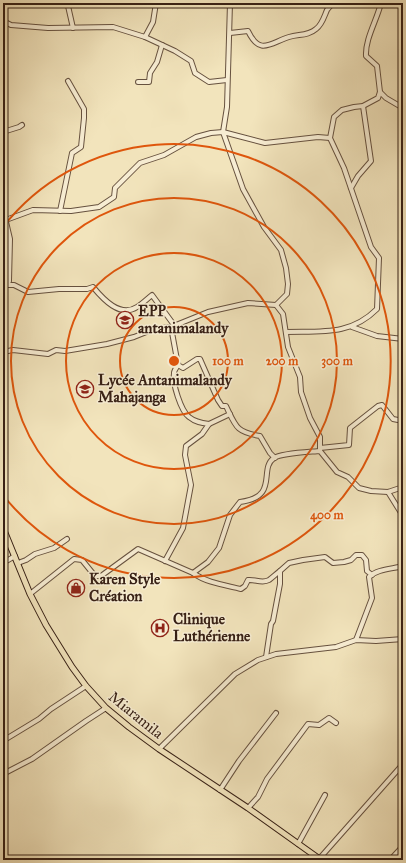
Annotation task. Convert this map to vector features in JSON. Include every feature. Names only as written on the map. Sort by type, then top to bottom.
[{"type":"main road","name":"Miaramila","points":[[3,528],[5,537],[15,556],[30,594],[46,625],[72,667],[86,686],[106,708],[158,748],[248,808],[317,859]]},
{"type":"street","points":[[66,3],[73,28]]},
{"type":"street","points":[[145,37],[153,22],[156,3]]},
{"type":"street","points":[[230,3],[227,107],[223,132],[243,189],[264,227],[280,250],[286,268],[288,284],[287,294],[276,305]]},
{"type":"street","points":[[230,33],[248,31],[253,41],[262,46],[270,46],[290,37],[304,36],[317,29],[324,19],[328,8],[333,3]]},
{"type":"street","points":[[286,332],[332,331],[352,327],[368,318],[377,309],[379,258],[371,247],[344,168],[330,138],[334,117],[342,110],[354,106],[363,106],[378,98],[380,92],[377,66],[366,56],[365,48],[381,3]]},
{"type":"street","points":[[3,21],[11,25],[48,28],[113,27],[145,37],[191,61],[195,73],[209,82],[227,80]]},
{"type":"street","points":[[138,82],[148,82],[150,72],[157,62],[162,45]]},
{"type":"street","points":[[60,210],[72,153],[81,147],[84,118],[84,109],[68,81]]},
{"type":"street","points":[[380,92],[392,102],[403,108]]},
{"type":"street","points":[[351,188],[358,176],[371,161],[363,106]]},
{"type":"street","points":[[3,132],[22,125]]},
{"type":"street","points":[[5,220],[33,210],[71,211],[99,207],[114,198],[115,188],[140,163],[164,155],[196,137],[211,133],[223,132],[265,143],[318,136],[330,138]]},
{"type":"street","points":[[3,209],[10,239],[11,251],[9,281],[5,285]]},
{"type":"street","points":[[5,285],[14,285],[28,292],[59,289],[87,289],[93,287],[110,305],[119,309],[136,308],[152,295],[172,326],[178,365],[174,373],[175,387],[183,410],[188,417],[201,423],[209,424]]},
{"type":"street","points":[[3,352],[13,350],[48,354],[56,350],[65,351],[107,344],[134,337],[154,329],[172,326],[208,312],[248,303],[276,305],[283,314],[288,348],[300,377],[303,399],[310,418],[320,437],[320,450],[337,472],[348,477],[359,488],[388,492],[403,487]]},
{"type":"street","points":[[352,327],[377,336],[403,339]]},
{"type":"street","points":[[178,365],[183,368],[197,359],[200,360],[218,400],[222,406],[226,406],[233,423],[245,434],[260,436],[270,453],[275,458]]},
{"type":"street","points":[[193,573],[208,562],[219,548],[230,515],[240,502],[250,500],[260,494],[266,486],[269,464],[275,458],[294,453],[349,445],[350,428],[378,406],[382,405],[393,419],[403,421]]},
{"type":"street","points":[[165,561],[183,528],[191,485],[185,455],[186,446],[202,434],[209,424],[230,414]]},
{"type":"street","points":[[388,492],[403,516]]},
{"type":"street","points":[[18,563],[35,554],[54,548],[67,539]]},
{"type":"street","points":[[30,594],[74,559],[82,560],[94,576],[101,576],[138,549],[212,582],[241,589],[245,586],[248,580],[260,582],[268,581],[289,564],[303,560],[325,557],[333,563],[344,562],[351,560],[356,555],[362,555],[366,560],[367,571],[372,575]]},
{"type":"street","points":[[3,563],[15,556]]},
{"type":"street","points":[[356,640],[372,598],[369,577],[383,570],[403,566]]},
{"type":"street","points":[[266,657],[270,624],[273,621],[280,584],[280,572]]},
{"type":"street","points":[[158,748],[235,674],[258,660],[276,654],[336,647],[356,640],[376,641],[403,639]]},
{"type":"street","points":[[6,739],[39,719],[51,709],[86,686]]},
{"type":"street","points":[[3,774],[32,759],[106,708]]},
{"type":"street","points":[[220,790],[239,761],[276,713]]},
{"type":"street","points":[[248,808],[258,797],[267,780],[308,724],[319,725],[329,718],[336,723]]},
{"type":"street","points":[[317,859],[403,764]]},
{"type":"street","points":[[298,844],[325,795]]},
{"type":"street","points":[[390,860],[403,846]]},
{"type":"place","name":"EPP antanimalandy","points":[[125,320]]},
{"type":"place","name":"Lycée Antanimalandy Mahajanga","points":[[85,389]]},
{"type":"place","name":"Karen Style Création","points":[[76,588]]},
{"type":"place","name":"Clinique Luthérienne","points":[[160,628]]}]
